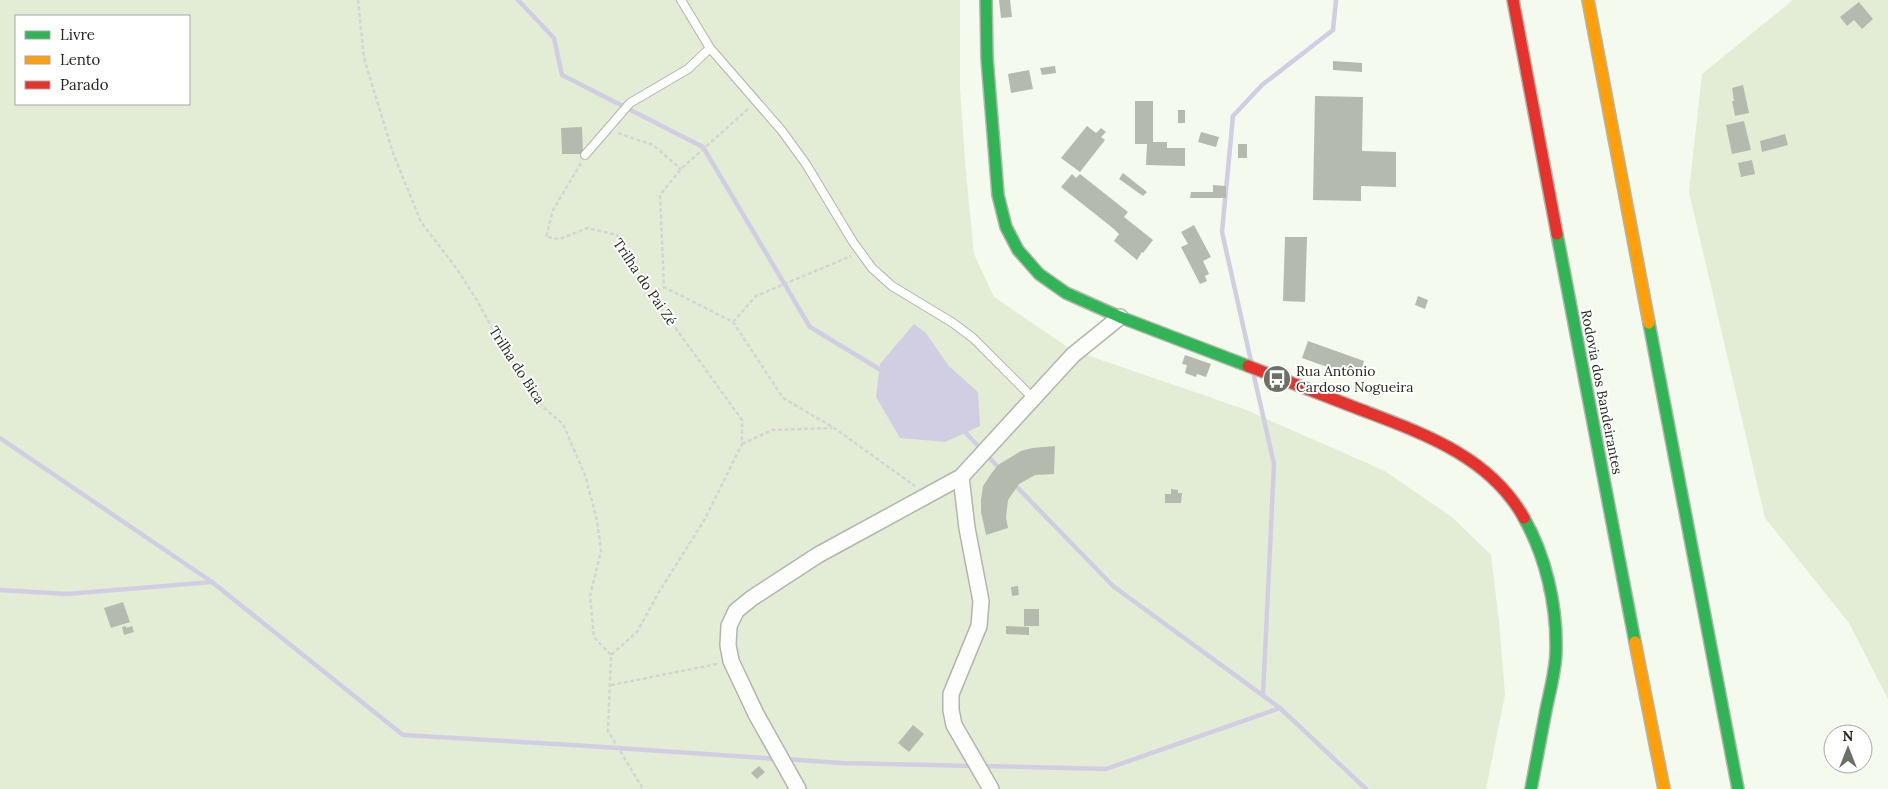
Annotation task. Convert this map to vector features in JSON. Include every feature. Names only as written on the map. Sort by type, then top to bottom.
[{"type":"main road","points":[[986,0],[987,58],[998,185],[1006,227],[1018,250],[1039,274],[1066,293],[1120,318],[1417,431],[1456,450],[1487,471],[1511,495],[1527,522],[1544,564],[1554,610],[1556,651],[1552,685],[1530,789]]},
{"type":"main road","name":"Rodovia dos Bandeirantes","points":[[1513,0],[1664,789]]},
{"type":"main road","points":[[1588,0],[1738,789]]},
{"type":"street","points":[[798,789],[756,714],[731,661],[728,645],[729,626],[736,611],[752,598],[818,555],[961,477],[1073,355],[1120,318]]},
{"type":"street","points":[[961,477],[967,528],[981,608],[979,626],[951,694],[951,710],[954,725],[991,789]]},
{"type":"lane","points":[[681,0],[710,48],[782,131],[806,164],[860,252],[872,268],[892,286],[953,323],[973,338],[1034,399]]},
{"type":"lane","points":[[585,155],[630,103],[688,69],[710,48]]},
{"type":"path","name":"Trilha do Bica","points":[[358,0],[364,58],[393,153],[421,222],[457,269],[509,358],[543,407],[564,424],[585,475],[597,520],[600,551],[590,596],[594,637],[611,654]]},
{"type":"path","points":[[664,287],[660,195],[681,169],[757,102]]},
{"type":"path","points":[[608,129],[653,145],[681,169]]},
{"type":"path","name":"Trilha do Pai Zé","points":[[585,155],[553,210],[546,237],[560,239],[587,228],[617,235],[643,283],[742,420],[742,444],[705,519],[659,592],[637,632],[611,654]]},
{"type":"path","points":[[733,322],[756,296],[860,252]]},
{"type":"path","points":[[651,294],[664,287]]},
{"type":"path","points":[[664,287],[733,322],[783,398],[834,428],[928,495]]},
{"type":"path","points":[[742,444],[772,430],[834,428]]},
{"type":"path","points":[[611,654],[608,731],[642,789]]},
{"type":"path","points":[[611,685],[731,661]]},
{"type":"green space","points":[[0,0],[960,0],[960,89],[974,254],[994,297],[1072,350],[1244,409],[1385,471],[1453,518],[1491,555],[1505,695],[1486,789],[0,789]],"holes":[[[914,325],[926,333],[949,366],[978,392],[901,341]]]},
{"type":"green space","points":[[1793,0],[1888,0],[1888,699],[1849,623],[1765,518],[1689,192],[1702,74]]},
{"type":"shaded area","points":[[914,324],[926,333],[949,366],[978,392],[980,426],[945,442],[900,438],[876,397],[880,364]]},
{"type":"building","points":[[999,0],[1010,0],[1012,17],[1001,18]]},
{"type":"building","points":[[1859,2],[1873,19],[1862,29],[1854,20],[1847,26],[1840,17]]},
{"type":"building","points":[[1333,61],[1362,63],[1362,72],[1333,70]]},
{"type":"building","points":[[1055,66],[1056,73],[1042,75],[1040,68]]},
{"type":"building","points":[[1029,70],[1033,89],[1011,93],[1008,74]]},
{"type":"building","points":[[1743,85],[1749,113],[1735,116],[1732,88]]},
{"type":"building","points":[[1315,96],[1363,97],[1362,151],[1396,152],[1396,187],[1361,186],[1361,201],[1313,200]]},
{"type":"building","points":[[1135,101],[1153,101],[1153,142],[1167,142],[1167,148],[1185,148],[1185,166],[1146,165],[1147,144],[1135,144]]},
{"type":"building","points":[[1178,110],[1185,110],[1185,123],[1178,123]]},
{"type":"building","points":[[1744,121],[1751,150],[1732,154],[1726,125]]},
{"type":"building","points":[[1087,126],[1096,133],[1101,128],[1106,132],[1101,137],[1105,140],[1080,172],[1061,158]]},
{"type":"building","points":[[582,127],[583,154],[562,154],[561,128]]},
{"type":"building","points":[[1201,132],[1219,137],[1216,147],[1198,142]]},
{"type":"building","points":[[1785,134],[1788,145],[1762,152],[1760,141]]},
{"type":"building","points":[[1238,144],[1247,144],[1247,158],[1238,158]]},
{"type":"building","points":[[1752,160],[1755,174],[1741,177],[1738,163]]},
{"type":"building","points":[[1123,173],[1147,192],[1143,196],[1119,179]]},
{"type":"building","points":[[1072,174],[1076,178],[1080,174],[1128,212],[1124,217],[1153,240],[1137,260],[1114,241],[1119,234],[1114,229],[1061,187]]},
{"type":"building","points":[[1213,185],[1226,186],[1226,198],[1190,198],[1191,192],[1213,192]]},
{"type":"building","points":[[1194,225],[1211,257],[1203,261],[1209,274],[1205,276],[1207,281],[1200,284],[1181,247],[1188,244],[1181,232]]},
{"type":"building","points":[[1285,237],[1307,237],[1305,302],[1283,301]]},
{"type":"building","points":[[1418,296],[1428,300],[1425,309],[1415,305]]},
{"type":"building","points":[[1308,341],[1364,361],[1361,372],[1346,367],[1344,373],[1302,358]]},
{"type":"building","points":[[1185,355],[1211,364],[1206,377],[1197,374],[1196,377],[1185,373],[1187,365],[1182,364]]},
{"type":"building","points":[[1055,446],[1054,474],[1035,475],[1019,484],[1008,500],[1006,518],[1008,528],[986,535],[981,512],[981,500],[983,486],[991,474],[998,465],[1021,451]]},
{"type":"building","points":[[1171,489],[1182,493],[1181,503],[1165,503],[1165,494],[1171,494]]},
{"type":"building","points":[[1018,586],[1019,595],[1012,596],[1011,587]]},
{"type":"building","points":[[123,602],[130,622],[111,628],[104,608]]},
{"type":"building","points":[[1024,609],[1039,609],[1039,626],[1024,626]]},
{"type":"building","points":[[126,626],[126,628],[132,626],[134,632],[124,635],[122,627]]},
{"type":"building","points":[[1006,626],[1029,627],[1029,635],[1006,634]]},
{"type":"building","points":[[913,725],[924,734],[909,752],[898,743]]},
{"type":"building","points":[[759,766],[765,772],[757,779],[751,773]]},
{"type":"waterway","points":[[518,0],[554,38],[562,75],[703,147],[810,327],[884,372]]},
{"type":"waterway","points":[[1251,361],[1222,232],[1233,116],[1262,85],[1333,30],[1336,0]]},
{"type":"waterway","points":[[1254,376],[1274,464],[1263,696]]},
{"type":"waterway","points":[[962,429],[1000,469]]},
{"type":"waterway","points":[[0,438],[212,582],[403,735],[777,759]]},
{"type":"waterway","points":[[1014,484],[1113,586],[1280,708],[1366,789]]},
{"type":"waterway","points":[[0,590],[67,594],[212,582]]},
{"type":"waterway","points":[[982,766],[1106,769],[1280,708]]},
{"type":"waterway","points":[[785,759],[842,763],[974,766]]},
{"type":"traffic: fast","points":[[986,0],[987,58],[998,195],[1006,227],[1018,250],[1039,274],[1066,293],[1120,317],[1248,366]]},
{"type":"traffic: fast","points":[[1557,234],[1635,642]]},
{"type":"traffic: fast","points":[[1649,323],[1738,789]]},
{"type":"traffic: fast","points":[[1524,518],[1532,533],[1549,582],[1556,633],[1554,672],[1531,789]]},
{"type":"traffic: slow","points":[[1588,0],[1649,323]]},
{"type":"traffic: slow","points":[[1635,642],[1664,789]]},
{"type":"traffic: jam","points":[[1513,0],[1557,234]]},
{"type":"traffic: jam","points":[[1248,366],[1407,427],[1452,449],[1493,478],[1510,496],[1524,518]]},
{"type":"place","name":"Rua Antônio Cardoso Nogueira","points":[[1277,379]]}]
